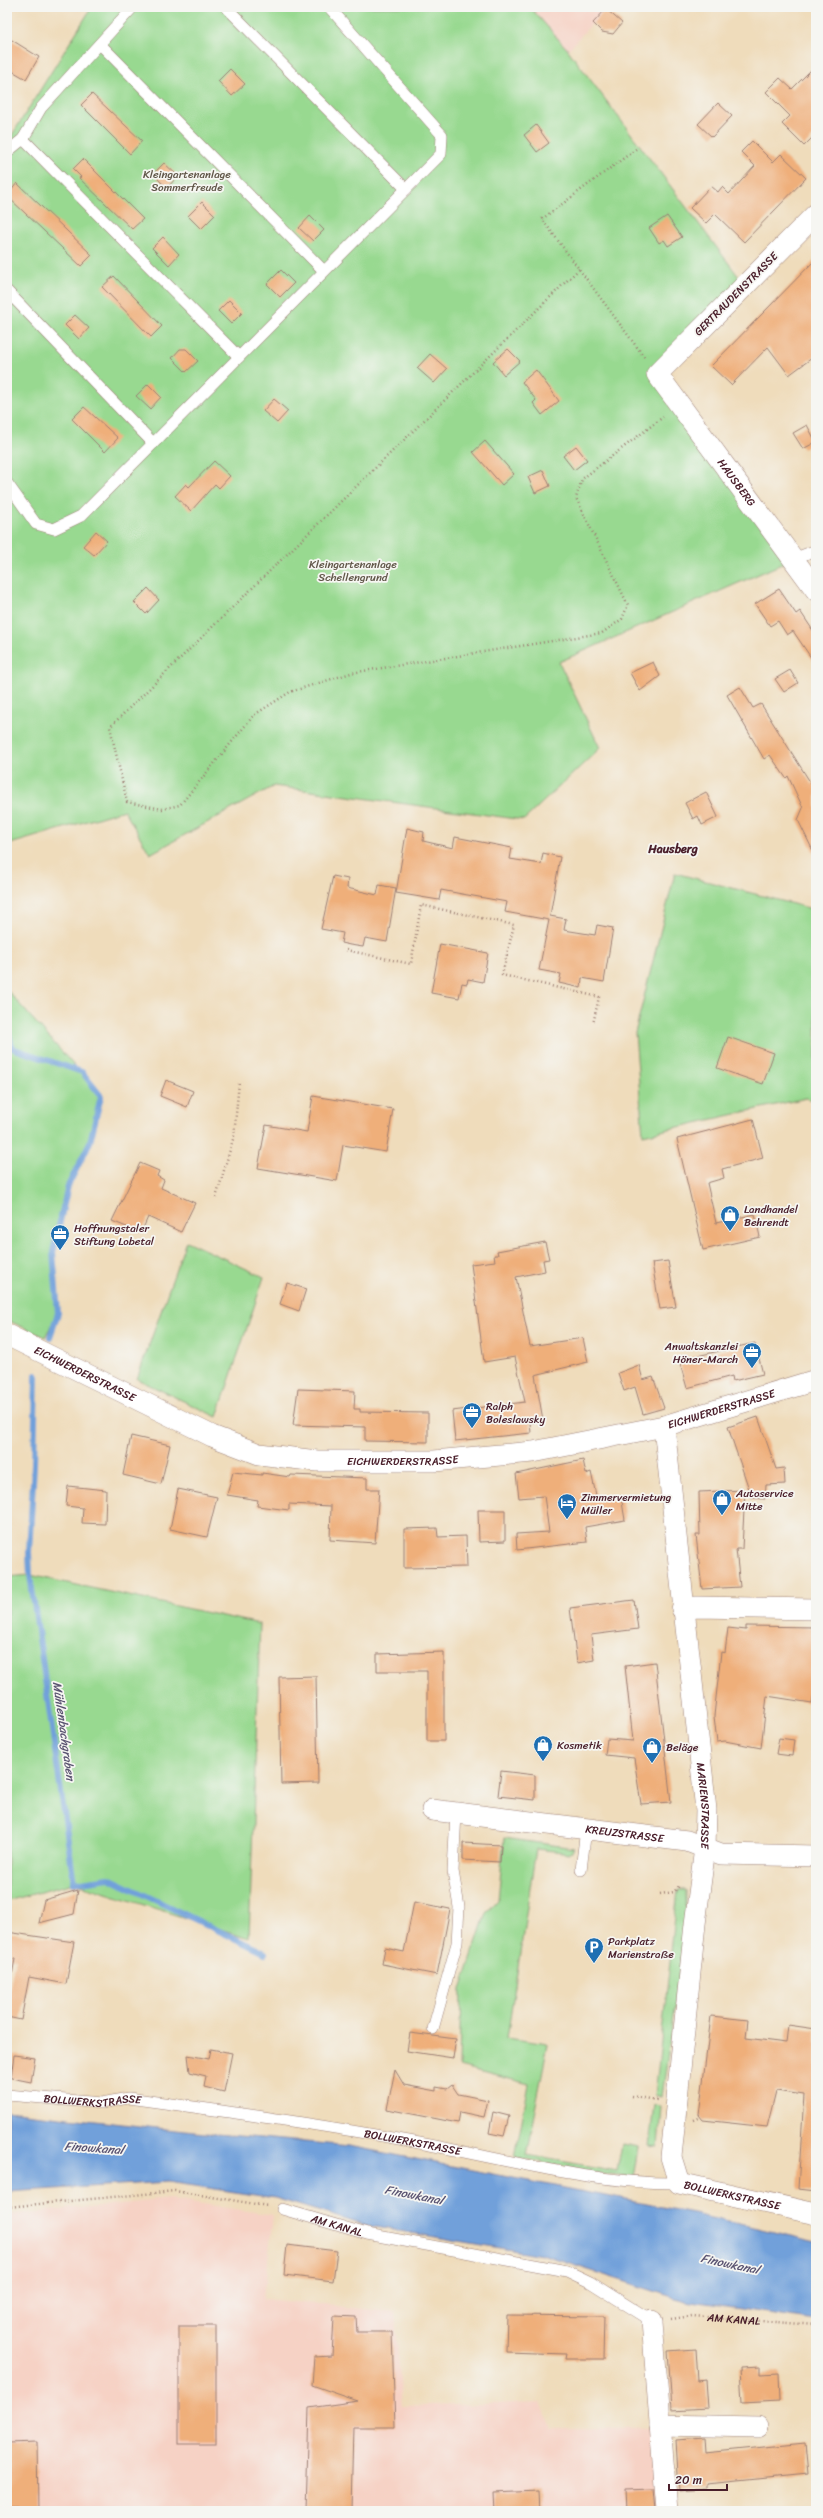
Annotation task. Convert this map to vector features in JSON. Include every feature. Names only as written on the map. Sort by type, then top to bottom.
[{"type":"street","name":"GERTRAUDENSTRASSE","points":[[657,374],[816,214]]},
{"type":"street","name":"HAUSBERG","points":[[657,374],[816,590]]},
{"type":"street","name":"EICHWERDERSTRASSE","points":[[7,1335],[212,1436],[259,1454],[317,1462],[434,1461],[533,1452],[664,1426],[816,1380]]},
{"type":"street","name":"MARIENSTRASSE","points":[[664,1426],[682,1609],[706,1810],[705,1848],[675,2103],[671,2157],[679,2183]]},
{"type":"street","points":[[682,1609],[697,1607],[816,1608]]},
{"type":"street","name":"KREUZSTRASSE","points":[[432,1810],[687,1841],[721,1854],[816,1856]]},
{"type":"street","name":"BOLLWERKSTRASSE","points":[[679,2183],[816,2214]]},
{"type":"street","points":[[652,2321],[667,2511]]},
{"type":"street","points":[[660,2425],[758,2427]]},
{"type":"lane","points":[[7,152],[23,140],[41,108],[133,7]]},
{"type":"lane","points":[[226,7],[406,189]]},
{"type":"lane","points":[[7,483],[36,524],[54,529],[81,516],[441,154],[442,135],[329,7]]},
{"type":"lane","points":[[100,44],[324,271]]},
{"type":"lane","points":[[23,140],[239,357]]},
{"type":"lane","points":[[7,291],[153,443]]},
{"type":"lane","points":[[793,559],[816,550]]},
{"type":"lane","points":[[434,2029],[457,1943],[459,1907],[453,1871],[456,1813]]},
{"type":"lane","points":[[580,1870],[586,1829]]},
{"type":"lane","name":"BOLLWERKSTRASSE","points":[[7,2095],[102,2103],[128,2098],[151,2101],[289,2120],[414,2142],[573,2174],[679,2183]]},
{"type":"lane","name":"AM KANAL","points":[[282,2209],[367,2234],[567,2271],[590,2282],[652,2321]]},
{"type":"path","points":[[636,149],[542,219],[657,374]]},
{"type":"path","points":[[579,269],[110,727],[127,802],[162,809],[180,805],[254,715],[290,692],[351,672],[602,633],[622,619],[628,605],[576,498],[582,479],[679,404]]},
{"type":"path","points":[[346,950],[410,964],[421,905],[514,925],[502,976],[599,997],[593,1024]]},
{"type":"path","points":[[216,1198],[234,1136],[239,1082]]},
{"type":"path","points":[[632,2096],[675,2103]]},
{"type":"path","points":[[7,2207],[175,2191],[282,2209]]},
{"type":"path","name":"AM KANAL","points":[[652,2321],[692,2316],[816,2325]]},
{"type":"shaded area","points":[[530,7],[607,7],[568,50]]},
{"type":"shaded area","points":[[170,2199],[273,2215],[264,2299],[395,2312],[402,2407],[541,2402],[551,2428],[655,2429],[662,2511],[7,2511],[7,2215]]},
{"type":"green space","name":"Kleingartenanlage Schellengrund","points":[[92,7],[530,7],[568,50],[745,285],[657,374],[793,559],[559,662],[600,748],[524,820],[274,786],[150,854],[124,810],[7,845],[7,143]]},
{"type":"green space","points":[[675,873],[816,910],[816,1101],[806,1098],[643,1135],[635,1033]]},
{"type":"green space","points":[[7,990],[101,1096],[90,1142],[68,1186],[53,1252],[58,1313],[45,1337],[7,1320]]},
{"type":"green space","points":[[186,1241],[264,1277],[217,1417],[137,1379]]},
{"type":"green space","points":[[30,1575],[260,1624],[249,1938],[74,1883],[7,1901],[7,1577]]},
{"type":"green space","points":[[504,1838],[574,1848],[571,1853],[536,1849],[507,2038],[548,2044],[526,2155],[617,2171],[622,2144],[638,2147],[633,2177],[581,2170],[515,2157],[529,2084],[459,2066],[461,1989],[486,1913],[498,1900]]},
{"type":"green space","points":[[678,1890],[686,1890],[686,1922],[662,2097],[655,2095]]},
{"type":"green space","points":[[654,2105],[661,2106],[658,2147],[649,2146]]},
{"type":"water","name":"Finowkanal","points":[[7,2111],[184,2131],[349,2146],[698,2214],[816,2242],[816,2320],[685,2301],[542,2255],[364,2225],[275,2198],[168,2182],[7,2192]]},
{"type":"building","points":[[606,9],[622,23],[613,34],[602,32],[593,23]]},
{"type":"building","points":[[7,37],[39,57],[26,79],[7,68]]},
{"type":"building","points":[[816,65],[816,134],[804,146],[782,124],[790,116],[766,92],[780,78],[792,89]]},
{"type":"building","points":[[230,69],[245,84],[232,96],[218,81]]},
{"type":"building","points":[[92,94],[142,141],[130,154],[81,105]]},
{"type":"building","points":[[718,103],[732,116],[712,137],[698,124]]},
{"type":"building","points":[[536,125],[549,143],[537,152],[524,135]]},
{"type":"building","points":[[752,141],[773,162],[781,154],[806,178],[744,242],[715,214],[706,223],[690,208],[711,186],[718,192],[722,187],[729,194],[755,166],[741,152]]},
{"type":"building","points":[[83,159],[143,219],[132,229],[79,178],[81,177],[73,169]]},
{"type":"building","points":[[164,163],[178,176],[167,188],[153,174]]},
{"type":"building","points":[[17,183],[92,255],[81,266],[7,196]]},
{"type":"building","points":[[202,202],[215,215],[201,229],[188,216]]},
{"type":"building","points":[[310,216],[324,230],[313,241],[299,228]]},
{"type":"building","points":[[667,216],[682,237],[668,246],[664,240],[659,243],[649,228]]},
{"type":"building","points":[[163,237],[179,254],[169,265],[152,248]]},
{"type":"building","points":[[816,259],[816,355],[789,375],[768,347],[731,385],[711,366]]},
{"type":"building","points":[[281,270],[294,283],[280,297],[267,284]]},
{"type":"building","points":[[114,276],[162,326],[151,337],[102,287]]},
{"type":"building","points":[[229,300],[242,313],[231,324],[218,311]]},
{"type":"building","points":[[75,315],[89,328],[79,339],[65,325]]},
{"type":"building","points":[[180,349],[186,349],[198,361],[186,372],[172,358]]},
{"type":"building","points":[[508,349],[520,361],[504,375],[493,362]]},
{"type":"building","points":[[430,354],[447,369],[434,383],[417,368]]},
{"type":"building","points":[[536,370],[559,401],[542,415],[533,403],[536,400],[522,382]]},
{"type":"building","points":[[148,384],[161,397],[150,409],[136,396]]},
{"type":"building","points":[[274,399],[288,411],[277,423],[263,411]]},
{"type":"building","points":[[84,407],[118,438],[105,452],[72,419]]},
{"type":"building","points":[[807,425],[816,442],[803,449],[793,433]]},
{"type":"building","points":[[485,441],[514,474],[502,485],[473,452]]},
{"type":"building","points":[[576,446],[587,460],[574,470],[563,456]]},
{"type":"building","points":[[214,461],[230,476],[219,488],[215,484],[191,511],[175,496],[186,484],[189,487]]},
{"type":"building","points":[[543,470],[550,486],[535,493],[528,477]]},
{"type":"building","points":[[96,531],[107,541],[94,555],[83,546]]},
{"type":"building","points":[[148,588],[159,600],[146,614],[134,602]]},
{"type":"building","points":[[779,589],[796,614],[800,611],[816,635],[816,665],[793,631],[787,635],[778,621],[770,626],[755,604]]},
{"type":"building","points":[[653,662],[660,676],[640,691],[630,673]]},
{"type":"building","points":[[790,670],[798,683],[784,692],[775,679]]},
{"type":"building","points":[[740,687],[753,708],[761,704],[812,785],[816,778],[816,857],[798,820],[803,808],[788,776],[786,778],[770,755],[764,759],[727,695]]},
{"type":"building","points":[[706,792],[718,817],[702,825],[698,816],[693,819],[685,803]]},
{"type":"building","points":[[407,828],[424,832],[423,841],[453,848],[455,837],[512,848],[510,859],[541,864],[543,853],[560,857],[550,916],[566,919],[564,930],[595,935],[597,925],[613,928],[604,982],[582,978],[581,988],[559,983],[561,974],[539,970],[549,920],[505,912],[507,902],[441,890],[439,900],[396,893]]},
{"type":"building","points":[[333,876],[348,879],[347,888],[377,895],[379,885],[396,888],[387,942],[365,938],[363,947],[350,945],[341,943],[343,933],[321,929]]},
{"type":"building","points":[[440,944],[488,953],[483,982],[468,979],[467,984],[462,983],[459,998],[431,993]]},
{"type":"building","points":[[728,1037],[774,1053],[763,1084],[717,1068]]},
{"type":"building","points":[[166,1080],[193,1091],[187,1107],[160,1096]]},
{"type":"building","points":[[313,1096],[393,1109],[386,1152],[343,1145],[337,1181],[258,1168],[266,1125],[307,1132]]},
{"type":"building","points":[[753,1119],[763,1158],[722,1169],[724,1178],[707,1183],[716,1223],[755,1214],[760,1237],[703,1250],[677,1139]]},
{"type":"building","points":[[140,1163],[159,1171],[157,1176],[164,1180],[161,1188],[195,1203],[181,1232],[148,1217],[141,1233],[112,1221]]},
{"type":"building","points":[[545,1242],[549,1259],[543,1260],[545,1271],[516,1277],[530,1346],[583,1338],[588,1362],[535,1375],[543,1420],[530,1423],[531,1433],[455,1441],[452,1411],[525,1402],[515,1357],[484,1362],[471,1264],[495,1261],[494,1255],[498,1255],[497,1251]]},
{"type":"building","points":[[668,1261],[676,1307],[660,1309],[652,1263]]},
{"type":"building","points":[[287,1283],[306,1289],[299,1311],[280,1304]]},
{"type":"building","points":[[755,1343],[763,1374],[733,1381],[732,1376],[687,1388],[679,1360]]},
{"type":"building","points":[[639,1365],[643,1380],[653,1377],[664,1408],[643,1414],[635,1387],[624,1391],[618,1373]]},
{"type":"building","points":[[298,1389],[355,1391],[354,1409],[360,1409],[360,1412],[428,1413],[428,1442],[365,1441],[365,1427],[293,1425]]},
{"type":"building","points":[[758,1417],[776,1469],[784,1468],[785,1484],[766,1485],[765,1499],[752,1498],[728,1427]]},
{"type":"building","points":[[131,1436],[170,1445],[161,1484],[123,1475]]},
{"type":"building","points":[[583,1460],[586,1474],[591,1472],[597,1500],[621,1496],[625,1520],[585,1527],[587,1542],[517,1550],[516,1534],[549,1532],[544,1496],[519,1498],[516,1474]]},
{"type":"building","points":[[233,1472],[262,1475],[262,1473],[290,1477],[291,1475],[367,1478],[367,1489],[379,1489],[375,1543],[330,1540],[331,1506],[289,1504],[289,1510],[257,1506],[258,1500],[227,1495]]},
{"type":"building","points":[[68,1486],[106,1490],[105,1524],[82,1523],[83,1508],[66,1506]]},
{"type":"building","points":[[178,1489],[217,1497],[207,1537],[170,1529]]},
{"type":"building","name":"Autoservice Mitte","points":[[745,1490],[742,1549],[736,1549],[740,1587],[702,1589],[696,1535],[700,1535],[699,1492]]},
{"type":"building","points":[[478,1510],[505,1510],[505,1541],[479,1542]]},
{"type":"building","points":[[437,1528],[438,1537],[466,1536],[467,1567],[404,1568],[404,1529]]},
{"type":"building","points":[[634,1600],[638,1629],[591,1635],[594,1660],[577,1663],[570,1608]]},
{"type":"building","points":[[746,1626],[816,1627],[816,1681],[812,1703],[767,1696],[761,1748],[725,1741],[717,1742],[714,1716],[721,1652],[725,1653],[728,1628],[746,1630]]},
{"type":"building","points":[[444,1652],[444,1741],[427,1741],[427,1671],[377,1671],[377,1654]]},
{"type":"building","points":[[655,1662],[671,1802],[641,1804],[634,1758],[605,1755],[607,1739],[633,1741],[625,1666]]},
{"type":"building","points":[[316,1676],[318,1783],[281,1784],[279,1677]]},
{"type":"building","points":[[779,1738],[794,1740],[792,1756],[776,1754]]},
{"type":"building","points":[[501,1771],[535,1775],[535,1800],[498,1796]]},
{"type":"building","points":[[463,1843],[501,1845],[500,1862],[463,1860]]},
{"type":"building","points":[[78,1890],[74,1914],[39,1923],[44,1900]]},
{"type":"building","points":[[414,1902],[450,1909],[437,1975],[382,1964],[385,1948],[404,1952]]},
{"type":"building","points":[[7,1932],[74,1942],[66,1984],[29,1977],[21,2020],[7,2017],[7,2002],[15,1959],[7,1958]]},
{"type":"building","points":[[711,2016],[748,2020],[746,2038],[786,2043],[788,2025],[816,2029],[816,2191],[798,2189],[804,2095],[776,2091],[767,2127],[703,2120],[699,2115]]},
{"type":"building","points":[[410,2033],[456,2039],[453,2058],[407,2051]]},
{"type":"building","points":[[211,2049],[232,2053],[224,2092],[204,2087],[206,2076],[190,2072],[188,2055],[209,2059]]},
{"type":"building","points":[[14,2055],[35,2058],[31,2082],[11,2078]]},
{"type":"building","points":[[395,2070],[404,2085],[436,2091],[436,2087],[447,2089],[452,2085],[458,2094],[488,2100],[484,2117],[460,2112],[458,2123],[387,2109]]},
{"type":"building","points":[[493,2112],[509,2116],[504,2136],[489,2133]]},
{"type":"building","points":[[287,2245],[337,2251],[333,2281],[284,2275]]},
{"type":"building","points":[[507,2315],[604,2316],[603,2359],[565,2359],[566,2354],[506,2352]]},
{"type":"building","points":[[334,2316],[356,2317],[357,2332],[392,2332],[395,2427],[353,2427],[351,2511],[306,2511],[309,2408],[358,2401],[312,2385],[314,2357],[332,2356]]},
{"type":"building","points":[[179,2326],[216,2326],[216,2444],[179,2444]]},
{"type":"building","points":[[696,2349],[698,2381],[706,2380],[708,2408],[672,2410],[668,2351]]},
{"type":"building","points":[[760,2367],[760,2374],[779,2373],[780,2401],[742,2403],[740,2368]]},
{"type":"building","points":[[704,2438],[705,2453],[805,2443],[808,2474],[707,2484],[707,2489],[679,2491],[676,2440]]},
{"type":"building","points":[[37,2442],[38,2508],[7,2508],[7,2443]]},
{"type":"building","points":[[653,2489],[655,2511],[626,2511],[625,2490]]},
{"type":"building","points":[[539,2491],[540,2511],[495,2511],[494,2493]]},
{"type":"waterway","name":"Mühlenbachgraben","points":[[7,1026],[12,1048],[82,1072],[101,1096],[90,1142],[68,1186],[53,1252],[58,1313],[50,1337]]},
{"type":"waterway","name":"Mühlenbachgraben","points":[[36,1375],[34,1465],[29,1552],[30,1575],[74,1883],[109,1878],[265,1953]]},
{"type":"place","name":"Landhandel Behrendt","points":[[730,1232]]},
{"type":"place","name":"Hoffnungstaler Stiftung Lobetal","points":[[60,1251]]},
{"type":"place","name":"Anwaltskanzlei Höner-March","points":[[752,1369]]},
{"type":"place","name":"Ralph Boleslawsky","points":[[472,1429]]},
{"type":"place","name":"Autoservice Mitte","points":[[722,1516]]},
{"type":"place","name":"Zimmervermietung Müller","points":[[567,1520]]},
{"type":"place","name":"Kosmetik","points":[[543,1762]]},
{"type":"place","name":"Beläge","points":[[652,1764]]},
{"type":"place","name":"Parkplatz Marienstraße","points":[[594,1964]]},
{"type":"district","name":"Hausberg","points":[[673,849]]},
{"type":"park label","name":"Kleingartenanlage Sommerfreude","points":[[187,180]]}]
